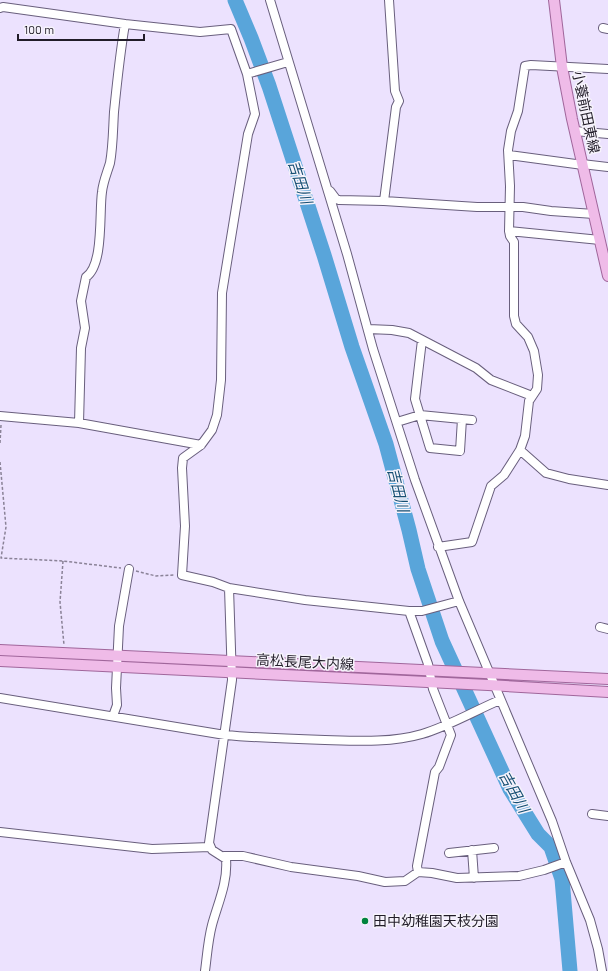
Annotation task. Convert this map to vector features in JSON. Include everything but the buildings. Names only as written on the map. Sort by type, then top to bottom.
[{"type":"main road","name":"小蓑前田東線","points":[[554,0],[562,67],[608,276]]},
{"type":"main road","name":"高松長尾大内線","points":[[0,650],[608,679]]},
{"type":"main road","name":"高松長尾大内線","points":[[0,661],[608,692]]},
{"type":"street","points":[[270,0],[327,187],[368,329],[438,547],[496,701],[552,821],[564,863],[590,920],[602,971]]},
{"type":"street","points":[[384,201],[396,107],[399,101],[395,91],[389,0]]},
{"type":"street","points":[[0,8],[3,7],[125,24],[200,32],[231,29],[247,74],[255,114],[248,134],[222,293],[221,380],[217,415],[212,430],[201,445],[183,458],[182,468],[185,526],[182,575],[213,582],[229,588],[312,601],[409,612],[422,611],[459,601]]},
{"type":"street","points":[[79,423],[81,348],[85,328],[81,301],[86,277],[91,273],[100,235],[101,194],[110,163],[118,69],[125,24]]},
{"type":"street","points":[[247,74],[288,62]]},
{"type":"street","points":[[438,547],[472,542],[490,486],[504,475],[520,450],[525,436],[529,401],[537,389],[538,375],[534,351],[528,337],[516,324],[515,320],[514,242],[510,236],[509,230],[509,156],[511,131],[518,111],[525,66],[608,69]]},
{"type":"street","points":[[575,131],[608,134]]},
{"type":"street","points":[[509,156],[608,167]]},
{"type":"street","points":[[327,187],[336,199],[339,200],[384,201],[477,207],[523,206],[550,211],[594,214]]},
{"type":"street","points":[[509,230],[600,240]]},
{"type":"street","points":[[368,329],[392,330],[409,333],[476,368],[491,380],[532,396]]},
{"type":"street","points":[[422,340],[415,399],[430,448],[460,452],[462,419]]},
{"type":"street","points":[[397,422],[420,415],[472,420]]},
{"type":"street","points":[[0,416],[79,423],[201,445]]},
{"type":"street","points":[[520,450],[546,473],[569,479],[608,485]]},
{"type":"street","points":[[113,716],[117,705],[116,688],[119,626],[129,569]]},
{"type":"street","points":[[229,588],[232,673],[225,735],[209,837],[210,847],[218,854],[224,856],[243,856],[291,867],[358,876],[385,882],[405,881],[418,872],[457,878],[519,876],[564,863]]},
{"type":"street","points":[[409,612],[432,671],[451,734],[439,767],[435,772],[417,866],[418,872]]},
{"type":"street","points":[[0,698],[225,735],[259,738],[335,740],[408,738],[423,734],[447,724],[496,701]]},
{"type":"street","points":[[592,814],[608,816]]},
{"type":"street","points":[[0,832],[152,849],[210,847]]},
{"type":"street","points":[[449,853],[494,848]]},
{"type":"street","points":[[472,850],[474,878]]},
{"type":"street","points":[[205,971],[212,926],[225,884],[227,866],[224,856]]},
{"type":"path","points":[[0,416],[0,443]]},
{"type":"path","points":[[0,462],[6,527],[0,563]]},
{"type":"path","points":[[1,558],[63,561],[60,602],[64,647]]},
{"type":"waterway","name":"吉田川","points":[[235,0],[269,86],[352,347],[386,444],[418,569],[442,641],[510,789],[538,834],[551,847],[562,879],[570,971]]},
{"type":"place","name":"田中幼稚園天枝分園","points":[[365,921]]}]
